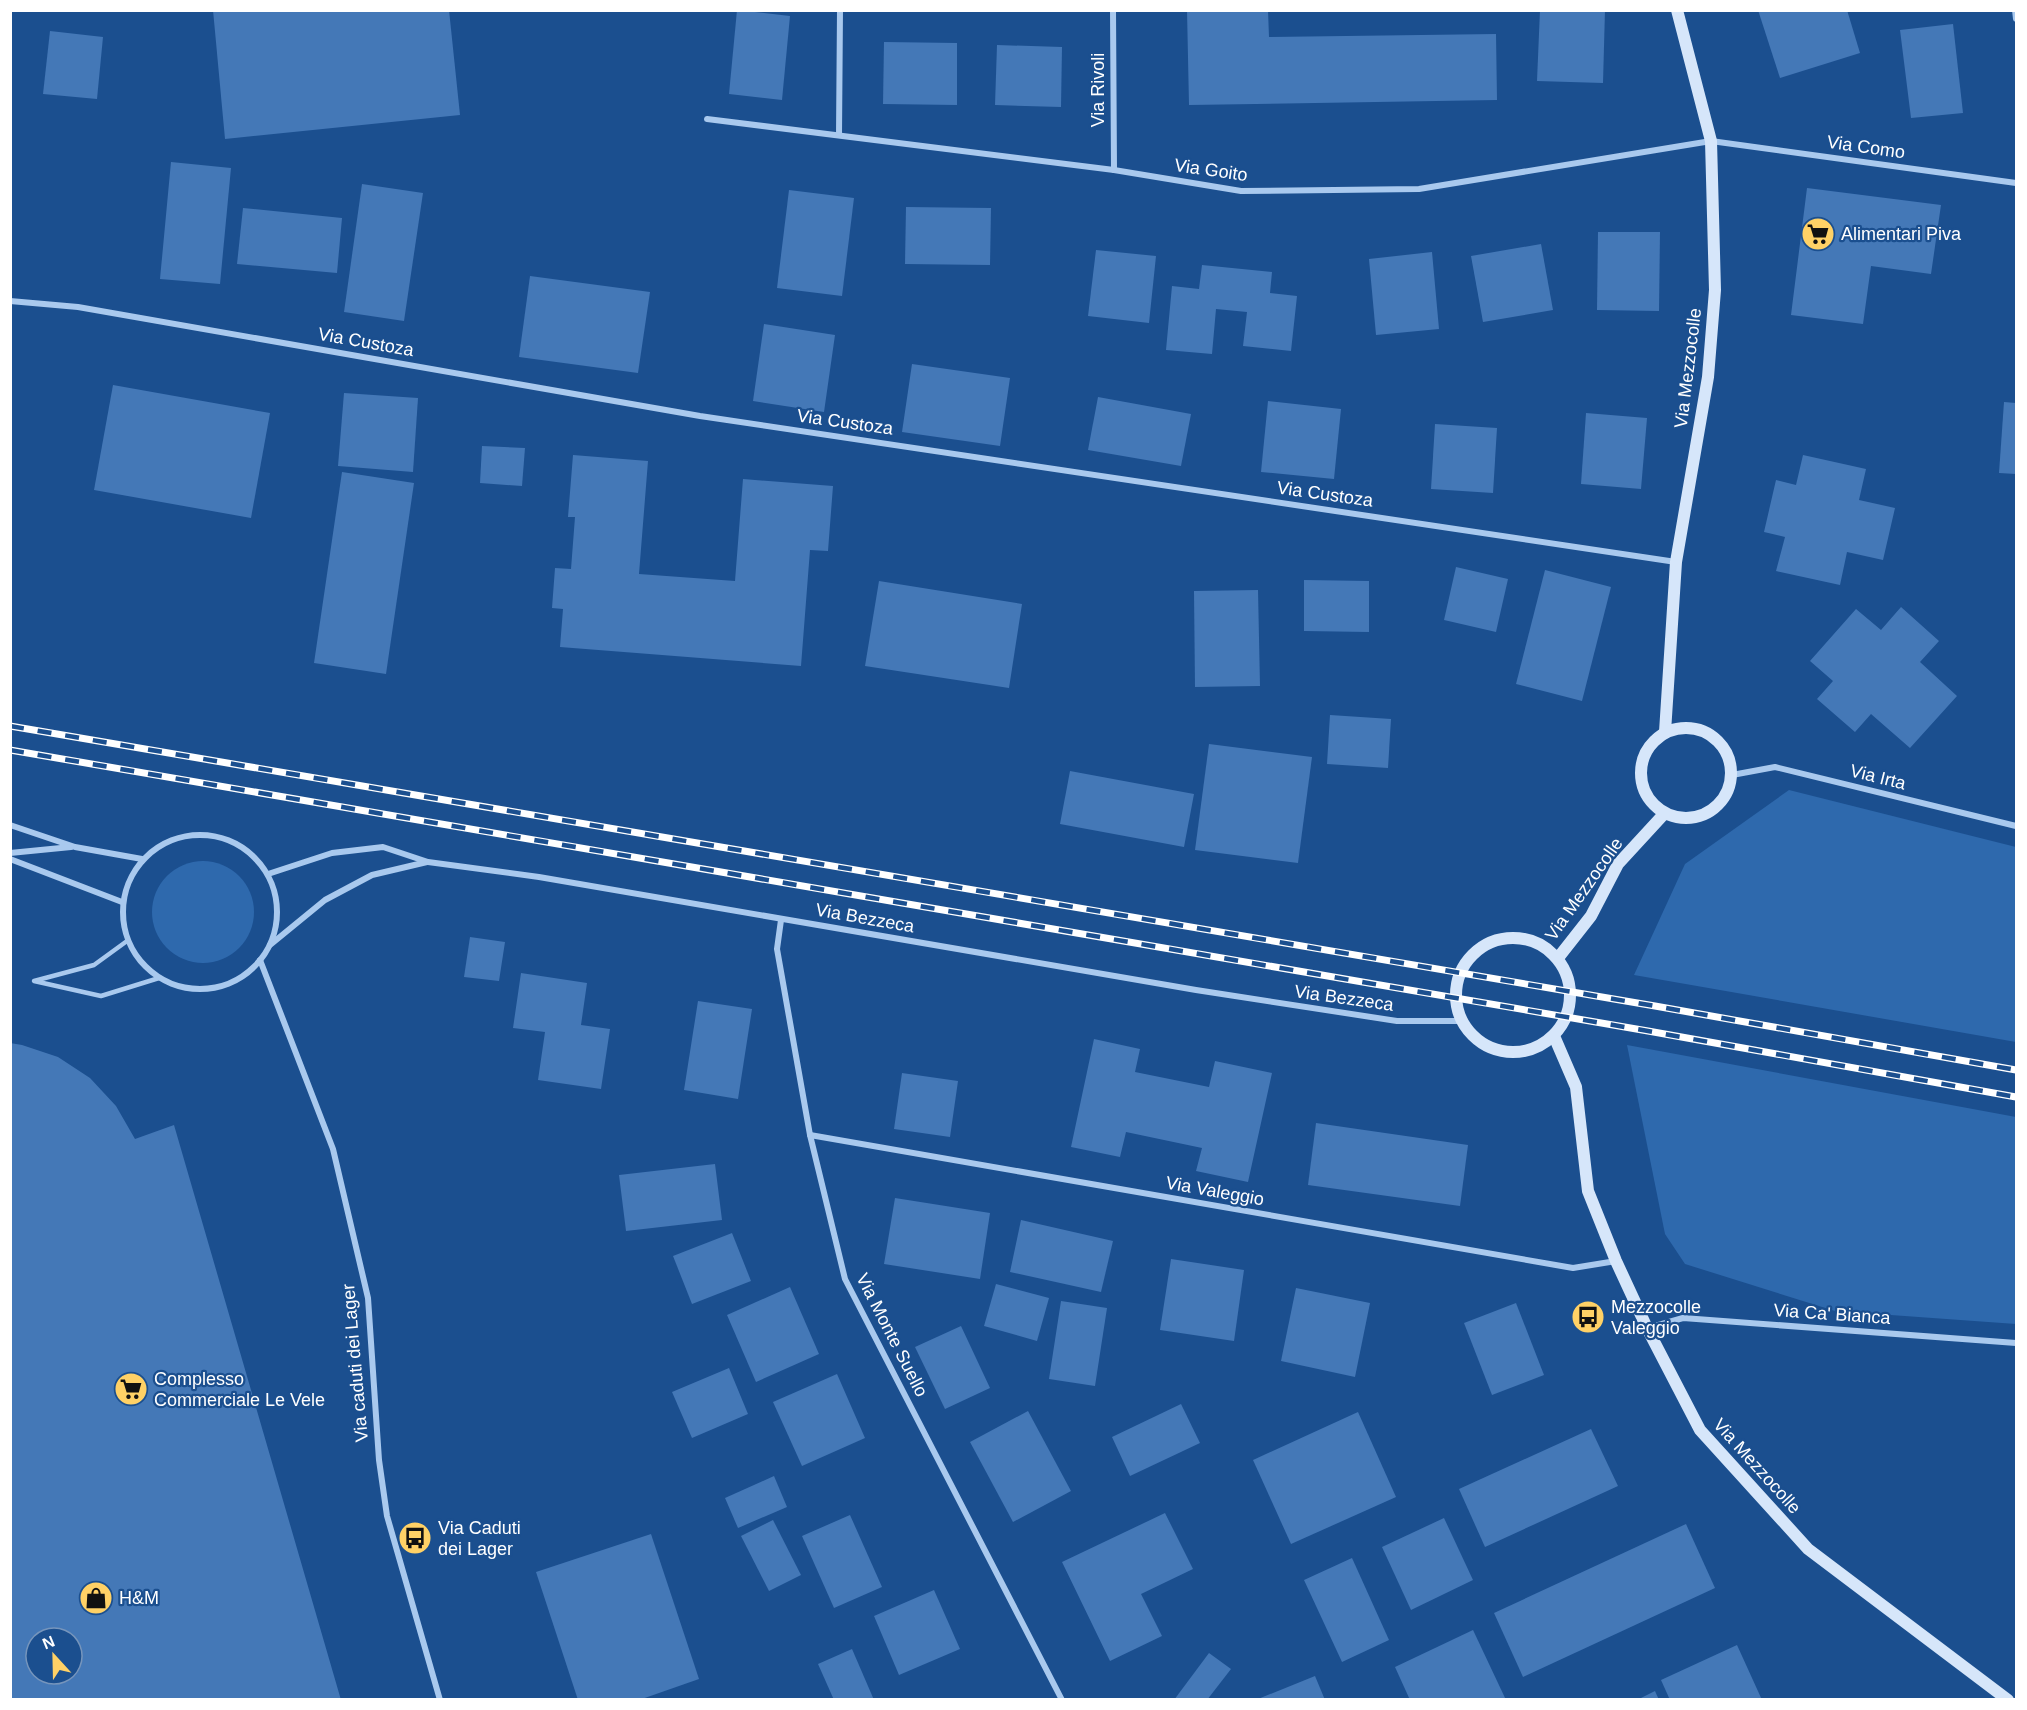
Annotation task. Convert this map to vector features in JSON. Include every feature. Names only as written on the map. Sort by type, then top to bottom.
[{"type":"street","points":[[839,135],[840,10]]},
{"type":"street","name":"Via Rivoli","points":[[1113,10],[1114,170]]},
{"type":"street","name":"Via Mezzocolle","points":[[1665,732],[1676,562],[1708,377],[1715,290],[1711,141],[1677,10]]},
{"type":"street","points":[[2015,10],[2016,19]]},
{"type":"street","name":"Via Goito","points":[[707,119],[1114,170],[1241,191],[1419,189],[1711,141]]},
{"type":"street","name":"Via Como","points":[[1711,141],[2016,183]]},
{"type":"street","name":"Via Custoza","points":[[10,301],[78,307],[700,416],[1676,562]]},
{"type":"street","points":[[1680,728],[1696,729],[1710,735],[1722,745],[1729,759],[1732,775],[1728,790],[1719,805],[1706,814],[1690,819],[1664,814],[1645,794],[1640,780],[1645,752],[1665,732],[1680,728]]},
{"type":"street","name":"Via Irta","points":[[1732,775],[1775,767],[2016,826]]},
{"type":"street","name":"Via Mezzocolle","points":[[1558,958],[1591,916],[1618,864],[1664,814]]},
{"type":"street","points":[[10,825],[75,847],[142,859]]},
{"type":"street","points":[[270,945],[276,922],[276,897],[268,874],[253,855],[233,841],[209,834],[184,835],[161,844],[142,859],[122,902],[122,922],[127,941],[140,962],[159,978],[180,987],[202,989],[224,985],[244,975],[260,960],[270,945],[325,900],[372,875],[428,862]]},
{"type":"street","points":[[10,853],[75,847]]},
{"type":"street","name":"Via Bezzeca","points":[[268,874],[332,853],[383,847],[428,862],[539,877],[1196,990],[1397,1021],[1461,1021]]},
{"type":"street","points":[[10,860],[122,902]]},
{"type":"street","name":"Via Monte Suello","points":[[781,920],[777,949],[810,1135],[844,1278],[1062,1700]]},
{"type":"street","name":"Via Mezzocolle","points":[[1461,1021],[1455,993],[1462,967],[1477,950],[1497,940],[1520,938],[1541,944],[1558,958],[1569,977],[1571,997],[1567,1018],[1554,1036],[1576,1088],[1588,1191],[1616,1261],[1647,1328],[1700,1430],[1808,1549],[2008,1700]]},
{"type":"street","name":"Via caduti dei Lager","points":[[260,960],[333,1149],[368,1298],[379,1460],[387,1516],[440,1700]]},
{"type":"street","points":[[1461,1021],[1474,1039],[1494,1050],[1515,1053],[1537,1048],[1554,1036]]},
{"type":"street","name":"Via Valeggio","points":[[810,1135],[1573,1269],[1616,1261]]},
{"type":"street","name":"Via Ca' Bianca","points":[[1647,1328],[1683,1318],[2016,1343]]},
{"type":"lane","points":[[127,941],[94,965],[34,981],[101,996],[159,978]]},
{"type":"shaded area","points":[[1789,790],[2016,847],[2016,1042],[1634,975],[1685,864]]},
{"type":"shaded area","points":[[203,861],[222,865],[239,876],[250,893],[254,912],[250,931],[239,948],[222,959],[203,963],[184,959],[167,948],[156,931],[152,912],[156,893],[167,876],[184,865]]},
{"type":"shaded area","points":[[1627,1045],[2016,1117],[2016,1324],[1835,1311],[1685,1264],[1665,1234]]},
{"type":"building","points":[[213,10],[449,10],[460,115],[225,139]]},
{"type":"building","points":[[737,10],[790,16],[782,100],[729,94]]},
{"type":"building","points":[[1187,10],[1268,10],[1269,37],[1496,34],[1497,100],[1189,105]]},
{"type":"building","points":[[1540,10],[1605,10],[1603,83],[1537,81]]},
{"type":"building","points":[[1758,10],[1847,10],[1860,53],[1780,78]]},
{"type":"building","points":[[1953,24],[1963,113],[1911,118],[1900,30]]},
{"type":"building","points":[[50,31],[103,37],[97,99],[43,94]]},
{"type":"building","points":[[884,42],[957,43],[957,105],[883,104]]},
{"type":"building","points":[[997,45],[1062,47],[1061,107],[995,105]]},
{"type":"building","points":[[171,162],[231,168],[220,284],[160,279]]},
{"type":"building","points":[[362,184],[423,193],[404,321],[344,312]]},
{"type":"building","points":[[1807,188],[1941,205],[1931,274],[1871,266],[1863,324],[1791,315]]},
{"type":"building","points":[[789,190],[854,198],[842,296],[777,288]]},
{"type":"building","points":[[906,207],[991,208],[990,265],[905,264]]},
{"type":"building","points":[[243,208],[342,218],[337,273],[237,264]]},
{"type":"building","points":[[1598,232],[1660,232],[1659,311],[1597,310]]},
{"type":"building","points":[[1541,244],[1553,310],[1483,322],[1471,256]]},
{"type":"building","points":[[1096,250],[1156,256],[1149,323],[1088,316]]},
{"type":"building","points":[[1432,252],[1439,329],[1376,335],[1369,259]]},
{"type":"building","points":[[1202,265],[1272,272],[1270,293],[1297,296],[1291,351],[1243,346],[1247,312],[1216,309],[1212,354],[1166,350],[1172,286],[1199,289]]},
{"type":"building","points":[[530,276],[650,292],[638,373],[519,357]]},
{"type":"building","points":[[764,324],[835,335],[824,412],[753,401]]},
{"type":"building","points":[[912,364],[1010,378],[1000,446],[902,432]]},
{"type":"building","points":[[113,385],[270,413],[251,518],[94,490]]},
{"type":"building","points":[[344,393],[418,398],[413,472],[338,466]]},
{"type":"building","points":[[1098,397],[1191,414],[1181,466],[1088,450]]},
{"type":"building","points":[[1268,401],[1341,409],[1334,479],[1261,472]]},
{"type":"building","points":[[2004,402],[2016,403],[2016,474],[1999,473]]},
{"type":"building","points":[[1586,413],[1647,418],[1641,489],[1581,484]]},
{"type":"building","points":[[1435,424],[1497,428],[1493,493],[1431,489]]},
{"type":"building","points":[[482,446],[525,448],[522,486],[480,483]]},
{"type":"building","points":[[573,455],[648,461],[639,574],[735,581],[743,479],[833,486],[828,551],[810,550],[801,666],[560,647],[563,609],[552,608],[555,568],[571,569],[575,517],[568,517]]},
{"type":"building","points":[[1803,455],[1866,469],[1859,500],[1895,508],[1883,560],[1847,552],[1840,585],[1776,571],[1785,537],[1764,532],[1776,480],[1796,485]]},
{"type":"building","points":[[342,472],[414,483],[386,674],[314,663]]},
{"type":"building","points":[[1456,567],[1508,579],[1496,632],[1444,620]]},
{"type":"building","points":[[1545,570],[1611,587],[1582,701],[1516,684]]},
{"type":"building","points":[[1304,580],[1369,581],[1369,632],[1304,631]]},
{"type":"building","points":[[879,581],[1022,604],[1009,688],[865,666]]},
{"type":"building","points":[[1258,590],[1260,686],[1195,687],[1194,591]]},
{"type":"building","points":[[1901,607],[1939,641],[1920,662],[1957,696],[1910,748],[1871,714],[1855,732],[1817,699],[1833,681],[1810,661],[1856,609],[1881,630]]},
{"type":"building","points":[[1330,715],[1391,719],[1388,768],[1327,764]]},
{"type":"building","points":[[1209,744],[1312,757],[1298,863],[1195,850]]},
{"type":"building","points":[[1070,771],[1194,794],[1184,847],[1060,824]]},
{"type":"building","points":[[470,937],[505,942],[499,981],[464,977]]},
{"type":"building","points":[[521,973],[587,983],[581,1025],[610,1029],[601,1089],[538,1080],[545,1032],[513,1028]]},
{"type":"building","points":[[698,1001],[752,1009],[738,1099],[684,1090]]},
{"type":"building","points":[[1094,1039],[1140,1049],[1135,1072],[1209,1087],[1215,1061],[1272,1073],[1248,1182],[1196,1171],[1202,1148],[1126,1132],[1120,1157],[1071,1147]]},
{"type":"building","name":"Complesso Commerciale Le Vele","points":[[10,1043],[58,1057],[90,1078],[116,1106],[135,1139],[174,1125],[341,1700],[10,1700]]},
{"type":"building","points":[[902,1073],[958,1081],[950,1137],[894,1129]]},
{"type":"building","points":[[1316,1123],[1468,1145],[1460,1206],[1308,1185]]},
{"type":"building","points":[[715,1164],[722,1220],[626,1231],[619,1175]]},
{"type":"building","points":[[895,1198],[990,1213],[980,1279],[884,1264]]},
{"type":"building","points":[[1021,1220],[1113,1241],[1101,1292],[1010,1272]]},
{"type":"building","points":[[732,1233],[751,1281],[692,1304],[673,1256]]},
{"type":"building","points":[[1171,1259],[1244,1270],[1234,1341],[1160,1330]]},
{"type":"building","points":[[996,1284],[1049,1298],[1037,1341],[984,1326]]},
{"type":"building","points":[[790,1287],[819,1354],[756,1382],[727,1315]]},
{"type":"building","points":[[1296,1288],[1370,1303],[1355,1377],[1281,1361]]},
{"type":"building","points":[[1061,1301],[1107,1308],[1095,1386],[1049,1379]]},
{"type":"building","points":[[1516,1303],[1544,1375],[1492,1395],[1464,1323]]},
{"type":"building","points":[[961,1326],[990,1388],[945,1409],[915,1347]]},
{"type":"building","points":[[729,1368],[748,1414],[692,1438],[672,1392]]},
{"type":"building","points":[[837,1374],[865,1438],[802,1466],[773,1402]]},
{"type":"building","points":[[1181,1404],[1200,1443],[1130,1476],[1112,1437]]},
{"type":"building","points":[[1028,1411],[1071,1491],[1013,1522],[970,1442]]},
{"type":"building","points":[[1358,1412],[1396,1497],[1291,1544],[1253,1460]]},
{"type":"building","points":[[1591,1429],[1618,1486],[1485,1547],[1459,1489]]},
{"type":"building","points":[[774,1476],[787,1507],[738,1528],[725,1498]]},
{"type":"building","points":[[1165,1513],[1193,1569],[1141,1594],[1162,1636],[1110,1661],[1062,1562]]},
{"type":"building","points":[[850,1515],[882,1587],[834,1608],[802,1536]]},
{"type":"building","points":[[1444,1518],[1473,1580],[1411,1610],[1382,1547]]},
{"type":"building","points":[[773,1520],[801,1575],[769,1591],[741,1536]]},
{"type":"building","points":[[1686,1524],[1715,1588],[1523,1677],[1494,1613]]},
{"type":"building","points":[[651,1534],[699,1679],[639,1700],[578,1700],[536,1572]]},
{"type":"building","points":[[1352,1558],[1389,1640],[1342,1662],[1304,1580]]},
{"type":"building","points":[[934,1590],[960,1649],[899,1675],[874,1616]]},
{"type":"building","points":[[1473,1630],[1506,1700],[1410,1700],[1395,1667]]},
{"type":"building","points":[[1737,1645],[1762,1700],[1670,1700],[1661,1680]]},
{"type":"building","points":[[852,1649],[874,1700],[834,1700],[818,1664]]},
{"type":"building","points":[[1209,1653],[1231,1669],[1207,1700],[1174,1700]]},
{"type":"building","points":[[1315,1676],[1325,1700],[1258,1700],[1258,1699]]},
{"type":"building","points":[[1655,1691],[1659,1700],[1637,1700]]},
{"type":"railway","points":[[10,726],[1655,1006],[2016,1070]]},
{"type":"railway","points":[[10,750],[1648,1031],[2016,1097]]},
{"type":"place","name":"Alimentari Piva","points":[[1818,234]]},
{"type":"place","name":"Mezzocolle Valeggio","points":[[1588,1317]]},
{"type":"place","name":"Complesso Commerciale Le Vele","points":[[131,1389]]},
{"type":"place","name":"Via Caduti dei Lager","points":[[415,1538]]},
{"type":"place","name":"H&M","points":[[96,1598]]}]
